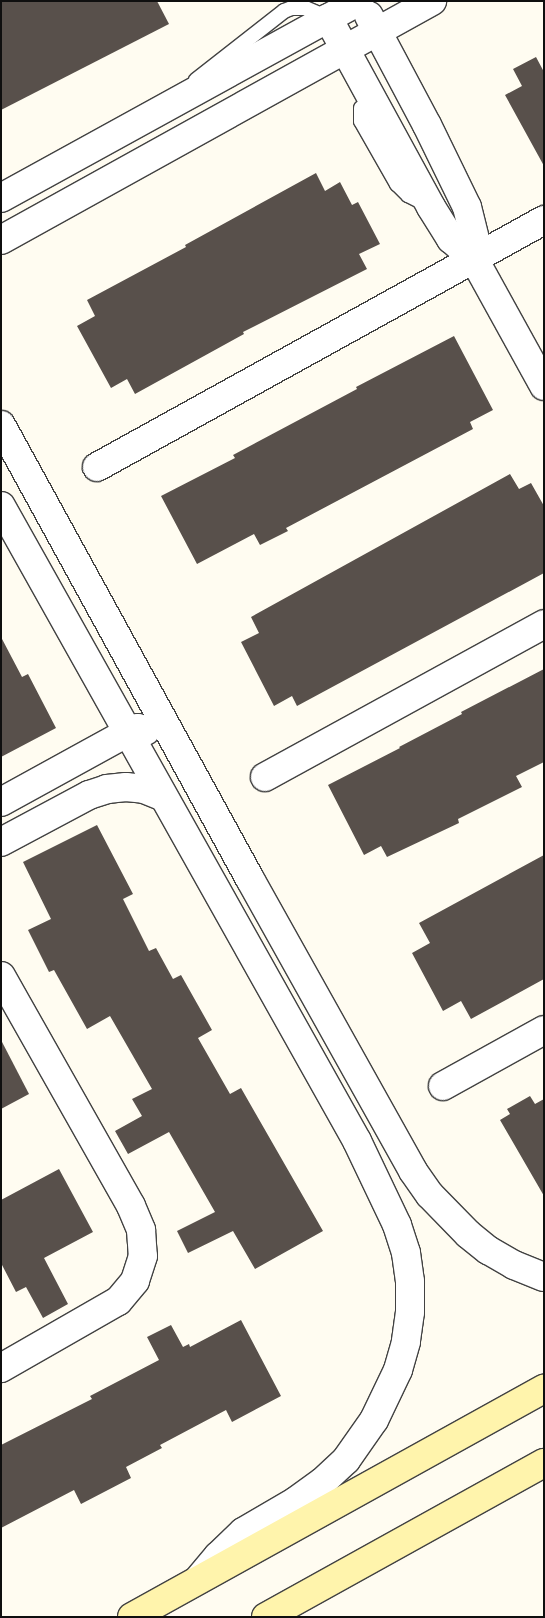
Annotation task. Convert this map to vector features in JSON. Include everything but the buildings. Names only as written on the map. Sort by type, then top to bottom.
[{"type":"main road","points":[[132,1617],[544,1389]]},
{"type":"main road","points":[[266,1617],[544,1463]]},
{"type":"street","points":[[1,198],[360,1],[427,125],[467,206],[475,240],[474,259]]},
{"type":"street","points":[[1,240],[376,30],[432,1]]},
{"type":"street","points":[[328,18],[431,207],[452,239],[474,259],[544,386]]},
{"type":"street","points":[[97,468],[544,220]]},
{"type":"street","points":[[1,425],[250,879],[413,1170],[430,1195],[450,1218],[488,1250],[514,1265],[544,1277]]},
{"type":"street","points":[[1,506],[161,796],[357,1141],[398,1225],[406,1253],[410,1282],[410,1312],[406,1342],[398,1370],[374,1420],[346,1460],[322,1482],[296,1502],[243,1532],[229,1544],[200,1579]]},
{"type":"street","points":[[265,777],[544,624]]},
{"type":"street","points":[[1,802],[127,732],[138,728],[152,737],[226,866],[236,875],[250,879]]},
{"type":"street","points":[[1,842],[89,794],[107,789],[144,789],[161,796]]},
{"type":"street","points":[[1,976],[131,1206],[142,1230],[143,1256],[135,1281],[118,1301],[1,1368]]},
{"type":"street","points":[[443,1086],[544,1030]]}]
